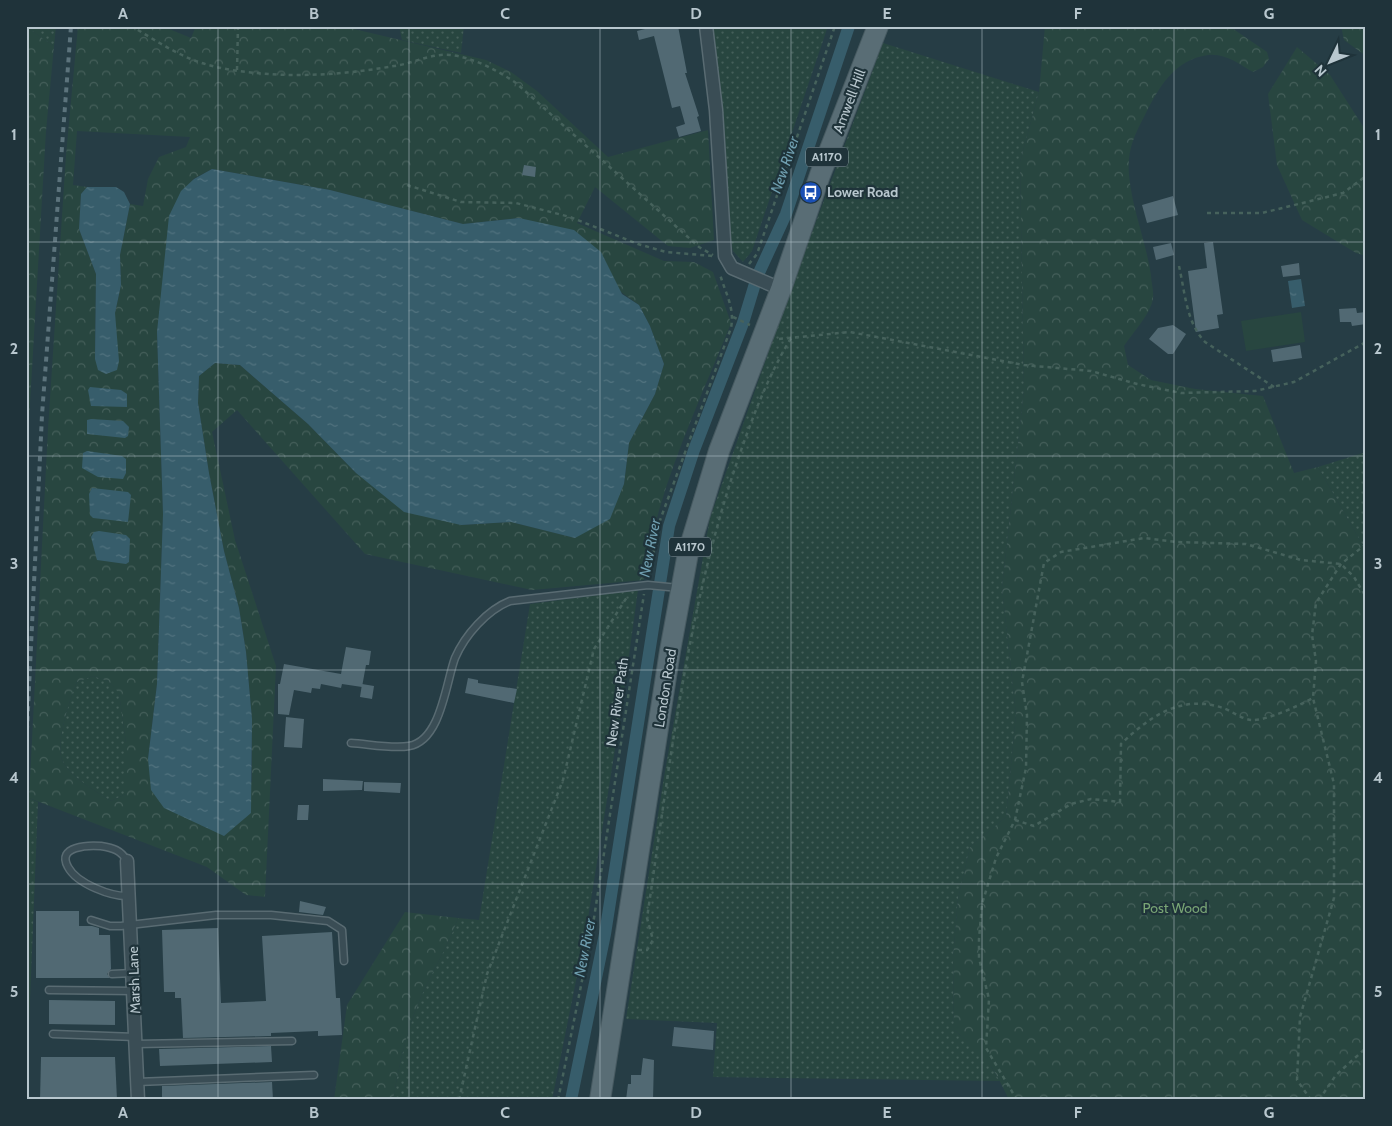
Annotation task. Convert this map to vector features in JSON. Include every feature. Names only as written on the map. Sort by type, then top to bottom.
[{"type":"main road","name":"Amwell Hill","points":[[773,286],[820,175],[878,26]]},
{"type":"main road","name":"London Road","points":[[600,1100],[624,948],[672,587],[698,516],[757,328],[773,286]]},
{"type":"street","points":[[706,26],[716,110],[725,256],[732,268],[747,272],[773,286]]},
{"type":"street","name":"Marsh Lane","points":[[127,861],[138,1100]]},
{"type":"lane","points":[[351,743],[410,746],[423,739],[437,718],[456,657],[474,629],[498,605],[510,600],[648,587],[672,587]]},
{"type":"lane","points":[[127,861],[116,849],[85,844],[72,848],[66,862],[74,875],[86,883],[109,894],[129,896]]},
{"type":"lane","points":[[91,920],[110,926],[216,915],[272,915],[328,921],[342,930],[344,961]]},
{"type":"lane","points":[[112,974],[133,973]]},
{"type":"lane","points":[[49,990],[134,991]]},
{"type":"lane","points":[[53,1034],[136,1040],[292,1041]]},
{"type":"lane","points":[[137,1082],[314,1075]]},
{"type":"path","points":[[130,26],[180,54],[207,64],[270,74],[311,75],[394,66],[440,55],[460,57],[483,65],[503,74],[516,83],[699,248],[715,256],[666,252],[638,244],[570,217],[516,203],[461,202],[408,185]]},
{"type":"path","points":[[237,70],[238,26]]},
{"type":"path","points":[[747,272],[757,254],[835,26]]},
{"type":"path","points":[[1208,213],[1262,213],[1342,193],[1366,176]]},
{"type":"path","points":[[1180,266],[1190,317],[1197,334],[1205,342],[1274,387]]},
{"type":"path","points":[[722,279],[733,317],[777,339],[850,332],[1024,365],[1091,370],[1138,384],[1181,393],[1255,391],[1294,382],[1366,342]]},
{"type":"path","name":"New River Path","points":[[558,1100],[592,932],[659,523],[727,339],[733,317]]},
{"type":"path","points":[[624,948],[647,950],[653,940],[647,918],[677,719],[705,573],[742,446],[764,389],[791,338]]},
{"type":"path","points":[[1017,1100],[986,1048],[990,999],[979,958],[979,939],[982,904],[996,858],[1015,820],[1026,768],[1027,715],[1022,682],[1044,563],[1061,552],[1144,538],[1177,542],[1246,544],[1301,560],[1341,564],[1354,577],[1366,597]]},
{"type":"path","points":[[1310,1100],[1297,1080],[1300,1017],[1334,898],[1334,784],[1313,698],[1316,662],[1312,635],[1316,603],[1341,564],[1366,544]]},
{"type":"path","points":[[637,593],[648,587]]},
{"type":"path","points":[[459,1100],[488,974],[563,780],[594,649],[625,599],[631,595]]},
{"type":"path","points":[[1015,820],[1034,826],[1071,804],[1091,799],[1120,802],[1122,744],[1152,717],[1173,706],[1196,703],[1223,708],[1251,720],[1288,710],[1313,698]]},
{"type":"path","points":[[1319,1100],[1336,1076],[1366,1048]]},
{"type":"green space","points":[[26,26],[56,26],[54,46],[26,27]]},
{"type":"green space","points":[[78,26],[162,26],[191,38],[196,26],[341,26],[486,60],[511,72],[537,91],[608,157],[708,130],[714,240],[690,248],[668,246],[595,187],[577,223],[664,261],[694,262],[713,272],[731,323],[668,481],[650,547],[644,580],[532,590],[365,554],[237,410],[212,432],[235,540],[276,666],[265,897],[246,895],[207,867],[29,798],[48,429],[66,155]],"holes":[[[77,131],[190,137],[186,147],[159,157],[148,179],[143,206],[130,204],[120,255],[121,285],[115,313],[115,330],[95,359],[96,274],[79,229],[81,194],[87,187],[73,185]],[[212,169],[330,190],[463,224],[519,218],[639,305],[650,326],[664,364],[655,394],[629,443],[624,484],[575,538],[511,522],[461,525],[356,473],[308,424],[240,365],[215,363],[199,376],[198,403],[209,473],[224,551],[239,608],[246,652],[252,719],[252,782],[148,759],[157,684],[163,514],[157,332],[193,179]],[[93,676],[108,681],[119,693],[126,743],[126,794],[111,801],[84,784],[72,774],[63,762],[60,745],[64,722],[77,682]]]},
{"type":"green space","points":[[399,26],[464,26],[461,53],[402,40]]},
{"type":"green space","points":[[713,26],[828,26],[752,251],[743,262],[733,251],[731,242]]},
{"type":"green space","name":"Post Wood","points":[[1045,26],[1229,26],[1267,52],[1269,59],[1263,67],[1253,72],[1232,60],[1220,56],[1208,55],[1196,58],[1169,76],[1150,105],[1132,144],[1129,158],[1129,175],[1133,200],[1149,263],[1153,295],[1149,310],[1124,346],[1128,365],[1151,380],[1195,389],[1263,396],[1294,473],[1318,467],[1366,551],[1366,1100],[1009,1100],[998,1077],[986,1060],[954,1030],[953,957],[958,899],[970,847],[1006,817],[1016,714],[1002,588],[1024,390],[1020,162],[1039,92]]},
{"type":"green space","points":[[1341,26],[1366,26],[1366,56],[1344,40]]},
{"type":"green space","points":[[26,27],[54,46],[46,131],[26,471]]},
{"type":"green space","points":[[883,43],[1039,92],[1020,162],[1024,390],[1002,588],[1016,714],[1006,817],[970,847],[958,899],[953,958],[954,1030],[983,1054],[1000,1081],[713,1077],[717,1023],[626,1019],[664,777],[710,518],[793,283]]},
{"type":"green space","points":[[1297,47],[1330,75],[1366,131],[1366,256],[1356,253],[1302,220],[1277,165],[1268,94]]},
{"type":"green space","points":[[1301,312],[1305,342],[1246,351],[1241,321]]},
{"type":"green space","points":[[1366,452],[1366,551],[1318,467]]},
{"type":"green space","points":[[638,590],[623,699],[586,931],[552,1100],[393,1100],[404,1049],[415,1011],[450,939],[458,918],[479,920],[530,604]]},
{"type":"green space","points":[[93,676],[108,681],[119,692],[126,743],[126,794],[111,801],[72,774],[63,762],[61,755],[60,745],[64,722],[77,682]]},
{"type":"green space","points":[[29,798],[38,802],[26,1100],[26,874]]},
{"type":"green space","points":[[405,912],[458,918],[450,939],[415,1011],[404,1049],[393,1100],[334,1100],[347,1005]]},
{"type":"water","points":[[212,169],[330,190],[463,224],[519,218],[574,230],[601,252],[622,294],[639,305],[650,326],[664,364],[655,394],[629,443],[624,484],[610,519],[575,538],[511,522],[461,525],[404,512],[356,473],[308,424],[240,365],[215,363],[199,376],[198,403],[224,551],[239,608],[246,652],[252,719],[251,813],[224,836],[164,808],[151,790],[148,759],[157,684],[163,514],[157,332],[169,216],[181,191],[194,179]]},
{"type":"water","points":[[87,187],[116,187],[124,192],[130,204],[120,255],[121,285],[115,313],[119,361],[117,370],[106,374],[98,370],[95,359],[96,274],[79,229],[81,194]]},
{"type":"water","points":[[1301,279],[1305,306],[1292,308],[1288,281]]},
{"type":"water","points":[[90,387],[121,390],[127,394],[127,407],[91,406],[88,390]]},
{"type":"water","points":[[87,420],[123,421],[129,427],[128,436],[125,438],[87,434]]},
{"type":"water","points":[[87,451],[122,456],[126,459],[126,473],[123,479],[98,477],[82,468],[83,453]]},
{"type":"water","points":[[92,488],[128,492],[131,495],[128,522],[93,518],[90,515],[89,494]]},
{"type":"water","points":[[94,532],[126,535],[130,539],[129,562],[126,564],[97,560],[91,537]]},
{"type":"building","points":[[661,26],[662,29],[678,26],[687,73],[685,73],[699,116],[697,117],[701,131],[679,137],[676,127],[685,124],[680,106],[672,108],[654,36],[639,40],[637,31]]},
{"type":"building","points":[[524,165],[536,167],[535,177],[522,175]]},
{"type":"building","points":[[1173,196],[1178,215],[1147,223],[1142,205]]},
{"type":"building","points":[[1213,242],[1223,314],[1217,315],[1219,328],[1196,332],[1188,271],[1207,268],[1204,243]]},
{"type":"building","points":[[1171,243],[1174,255],[1156,260],[1153,247]]},
{"type":"building","points":[[1299,263],[1300,275],[1283,277],[1281,266]]},
{"type":"building","points":[[1356,308],[1357,313],[1366,312],[1366,324],[1352,326],[1351,322],[1340,322],[1339,309]]},
{"type":"building","points":[[1173,325],[1186,334],[1173,354],[1168,354],[1149,339],[1158,328]]},
{"type":"building","points":[[1300,345],[1302,358],[1273,362],[1271,350]]},
{"type":"building","points":[[346,647],[371,651],[362,687],[342,684],[341,688],[321,684],[320,689],[312,688],[311,693],[294,690],[289,715],[278,714],[278,684],[280,684],[284,664],[341,674]]},
{"type":"building","points":[[468,678],[478,680],[478,683],[517,689],[514,703],[465,693]]},
{"type":"building","points":[[362,684],[374,686],[372,699],[360,697]]},
{"type":"building","points":[[286,717],[304,719],[302,748],[284,747]]},
{"type":"building","points":[[323,779],[363,781],[362,790],[323,791]]},
{"type":"building","points":[[364,782],[401,783],[400,793],[364,791]]},
{"type":"building","points":[[298,805],[309,805],[308,820],[297,820]]},
{"type":"building","points":[[300,901],[326,907],[323,915],[299,912]]},
{"type":"building","points":[[36,911],[79,911],[79,926],[99,928],[99,935],[110,935],[111,969],[107,974],[110,978],[36,978]]},
{"type":"building","points":[[218,928],[221,1003],[266,1001],[262,936],[332,932],[336,998],[340,998],[342,1035],[318,1036],[318,1031],[271,1033],[271,1036],[183,1038],[181,998],[175,998],[175,992],[164,992],[162,930]]},
{"type":"building","points":[[49,1000],[115,1001],[115,1025],[49,1024]]},
{"type":"building","points":[[674,1027],[714,1031],[713,1050],[672,1046]]},
{"type":"building","points":[[271,1046],[272,1062],[160,1066],[159,1049]]},
{"type":"building","points":[[41,1057],[115,1057],[117,1100],[40,1100]]},
{"type":"building","points":[[643,1058],[654,1060],[653,1100],[626,1100],[628,1084],[631,1084],[631,1075],[641,1075]]},
{"type":"building","points":[[272,1082],[273,1100],[162,1100],[162,1086]]},
{"type":"waterway","name":"New River","points":[[571,1100],[605,934],[669,526],[694,450],[743,323],[757,277],[786,214],[849,26]]},
{"type":"railway","points":[[26,751],[42,415],[71,26]]},
{"type":"place","name":"Lower Road","points":[[811,192]]}]
